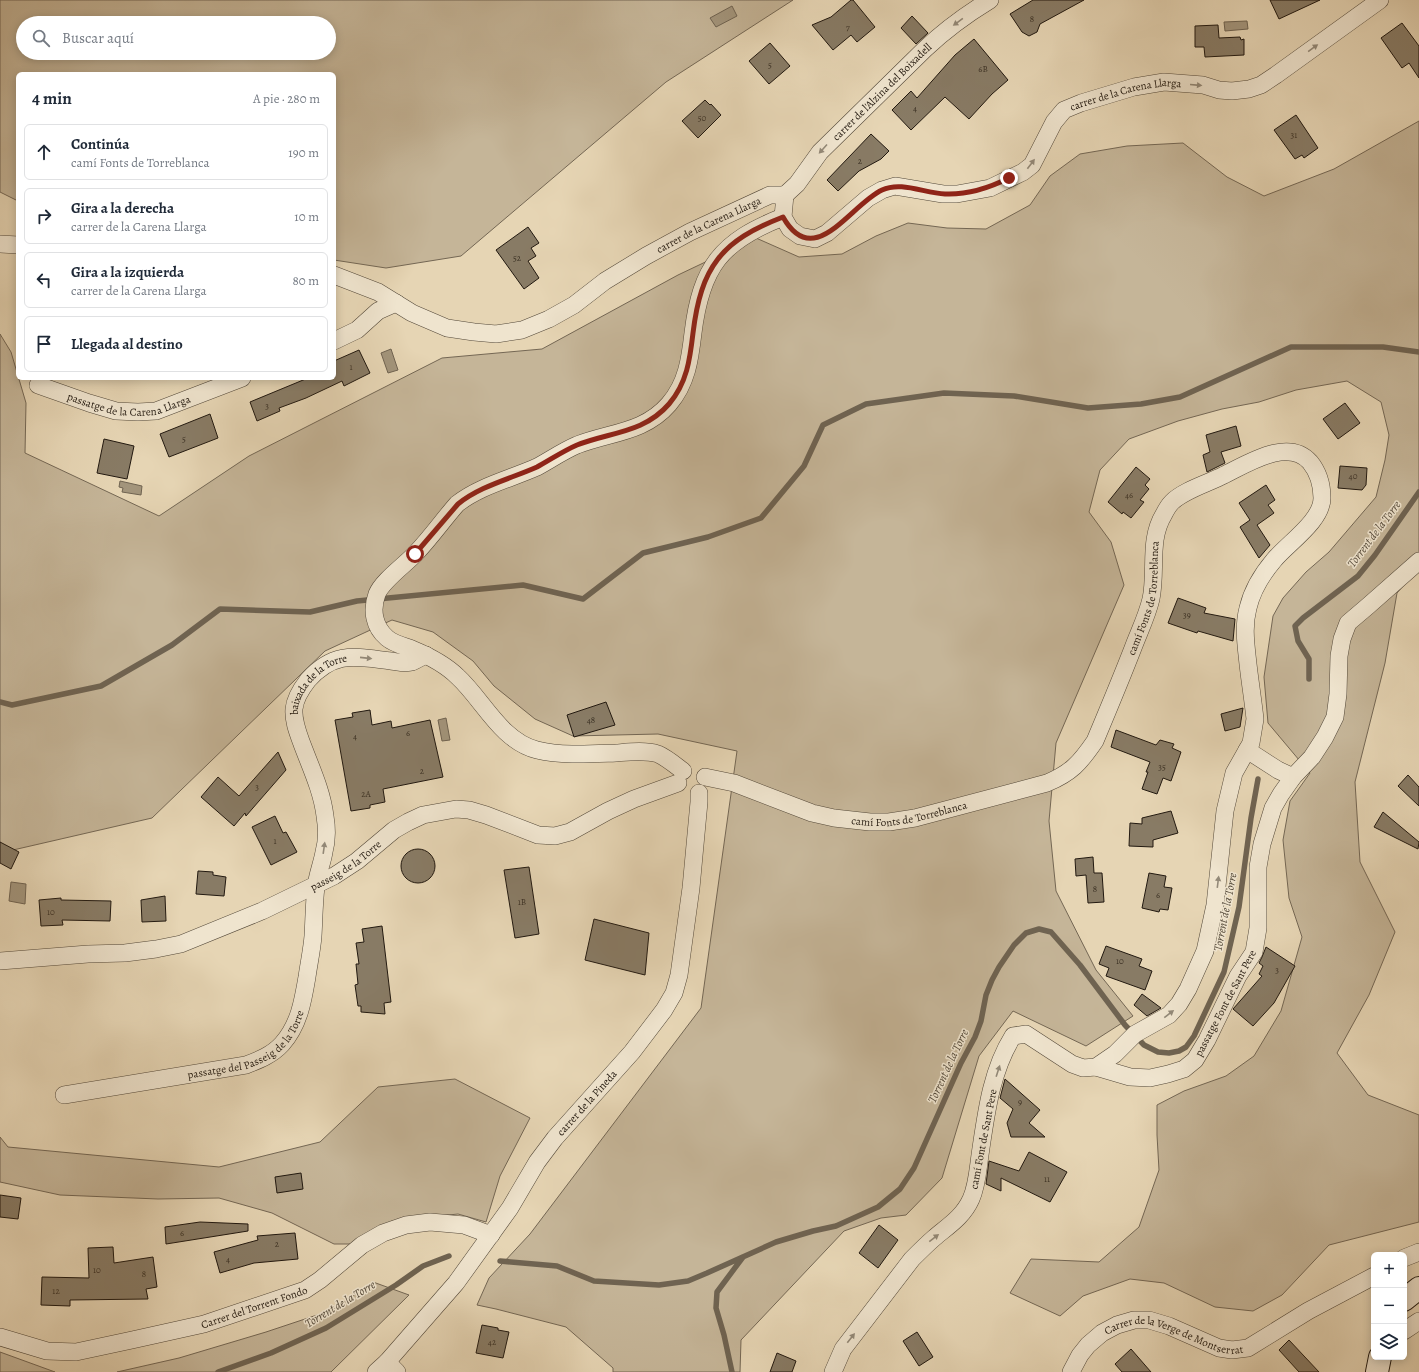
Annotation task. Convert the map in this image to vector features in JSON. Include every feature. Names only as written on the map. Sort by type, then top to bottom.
[{"type":"street","name":"carrer de l'Alzina del Boixadell","points":[[785,195],[797,184],[820,152],[925,49],[958,21],[990,0]]},
{"type":"street","name":"carrer de la Carena Llarga","points":[[783,217],[790,229],[800,236],[815,239],[827,233],[868,198],[882,190],[895,186],[943,194],[957,194],[990,188],[1023,172],[1032,165],[1054,122],[1064,110],[1081,103],[1134,87],[1164,82],[1232,91],[1249,89],[1262,85],[1380,0]]},
{"type":"street","name":"carrer de la Carena Llarga","points":[[336,276],[378,292],[412,313],[447,328],[496,334],[522,330],[549,319],[574,305],[605,281],[690,232],[770,195],[785,195]]},
{"type":"street","points":[[680,777],[691,768],[695,768],[700,770],[702,785],[690,795],[686,794],[680,787],[680,777],[665,758],[656,754],[626,751],[569,754],[535,750],[521,743],[506,732],[459,677],[451,670],[426,654],[396,643],[387,638],[376,625],[374,618],[374,604],[382,585],[415,554],[458,504],[465,498],[538,466],[576,445],[633,429],[648,422],[658,414],[681,388],[687,372],[692,351],[699,295],[714,264],[725,250],[747,233],[783,217],[785,195]]},
{"type":"street","points":[[0,244],[16,245]]},
{"type":"street","points":[[336,340],[356,330],[378,311],[396,303]]},
{"type":"street","name":"passatge de la Carena Llarga","points":[[38,385],[116,411],[138,412],[156,411],[237,380]]},
{"type":"street","name":"camí Fonts de Torreblanca","points":[[702,785],[734,783],[812,812],[834,818],[870,822],[889,822],[915,818],[1040,785],[1063,776],[1076,766],[1095,741],[1145,617],[1151,598],[1153,551],[1158,525],[1172,502],[1197,488],[1264,456],[1277,452],[1297,453],[1307,459],[1320,479],[1322,500],[1320,510],[1313,520],[1275,559],[1264,573],[1256,587],[1248,607],[1245,620],[1245,636],[1255,719],[1252,737],[1247,750]]},
{"type":"street","points":[[1096,1067],[1105,1062],[1122,1048],[1135,1034],[1169,1015],[1180,1004],[1188,989],[1205,951],[1215,905],[1225,811],[1234,773],[1247,750],[1293,778],[1312,757],[1325,737],[1335,717],[1338,694],[1339,656],[1342,639],[1348,623],[1419,561]]},
{"type":"street","name":"baixada de la Torre","points":[[316,886],[324,851],[326,832],[325,816],[321,797],[294,718],[295,701],[298,694],[321,668],[345,657],[411,662],[426,654]]},
{"type":"street","name":"passeig de la Torre","points":[[0,961],[88,954],[125,953],[181,944],[262,911],[316,886],[356,861],[394,830],[423,815],[456,809],[469,810],[486,815],[538,836],[555,836],[570,832],[602,814],[680,777]]},
{"type":"street","name":"passatge Font de Sant Pere","points":[[1096,1067],[1130,1076],[1150,1078],[1184,1069],[1195,1060],[1207,1040],[1238,976],[1254,952],[1258,928],[1259,854],[1273,808],[1293,778]]},
{"type":"street","name":"carrer de la Pineda","points":[[387,1369],[456,1283],[491,1235],[510,1208],[537,1162],[555,1138],[632,1052],[664,1010],[674,993],[679,976],[691,888],[702,785]]},
{"type":"street","name":"passatge del Passeig de la Torre","points":[[64,1095],[246,1065],[270,1054],[282,1045],[298,1019],[302,1004],[313,937],[316,886]]},
{"type":"street","name":"camí Font de Sant Pere","points":[[833,1372],[843,1349],[912,1259],[959,1218],[972,1199],[987,1108],[992,1088],[1006,1048],[1014,1036],[1026,1034],[1072,1064],[1083,1068],[1096,1067]]},
{"type":"street","name":"Carrer del Torrent Fondo","points":[[0,1337],[47,1351],[76,1352],[204,1324],[305,1290],[320,1280],[362,1245],[383,1233],[406,1225],[430,1222],[464,1225],[491,1235]]},
{"type":"street","points":[[1407,1257],[1419,1252]]},
{"type":"street","name":"Carrer de la Verge de Montserrat","points":[[1071,1372],[1080,1355],[1088,1345],[1102,1333],[1117,1325],[1134,1320],[1149,1320],[1169,1326],[1219,1348],[1232,1350],[1248,1348],[1308,1311],[1371,1278]]},
{"type":"street","points":[[1407,1298],[1419,1288]]},
{"type":"street","points":[[1407,1329],[1419,1321]]},
{"type":"street","points":[[1377,1372],[1379,1360]]},
{"type":"shaded area","points":[[0,0],[793,0],[666,82],[461,256],[386,268],[336,260],[336,72],[16,72],[16,200],[0,192]]},
{"type":"shaded area","points":[[732,6],[737,16],[716,27],[710,18]]},
{"type":"shaded area","points":[[1247,21],[1248,29],[1225,31],[1224,22]]},
{"type":"shaded area","points":[[1419,121],[1419,568],[1397,593],[1385,663],[1355,782],[1360,862],[1395,932],[1369,995],[1337,1053],[1368,1095],[1419,1115],[1419,1222],[1329,1245],[1282,1295],[1253,1311],[1215,1307],[1164,1283],[1130,1279],[1083,1296],[1060,1316],[1010,1293],[1031,1259],[1099,1262],[1139,1227],[1159,1170],[1157,1105],[1184,1091],[1226,1076],[1254,1056],[1281,1011],[1302,937],[1289,898],[1283,840],[1290,801],[1310,773],[1268,723],[1264,677],[1273,616],[1283,598],[1306,572],[1329,552],[1376,497],[1385,460],[1389,435],[1381,402],[1347,381],[1296,390],[1259,402],[1222,409],[1178,421],[1129,439],[1100,470],[1089,512],[1111,542],[1124,585],[1056,743],[1049,821],[1056,891],[1096,970],[1133,1016],[1086,1046],[1013,1011],[979,1056],[942,1178],[906,1215],[881,1218],[844,1231],[741,1340],[740,1372],[613,1372],[613,1368],[566,1327],[477,1305],[489,1278],[530,1234],[701,1008],[737,751],[658,734],[573,736],[535,719],[494,686],[473,661],[433,632],[392,620],[325,651],[152,818],[0,853],[0,334],[11,352],[16,369],[16,380],[19,380],[26,403],[25,453],[159,516],[249,456],[442,358],[542,349],[678,275],[756,238],[799,257],[842,254],[876,236],[908,223],[947,228],[986,229],[1030,205],[1050,176],[1080,154],[1127,146],[1183,143],[1227,177],[1264,196],[1334,169]]},
{"type":"shaded area","points":[[391,349],[398,370],[388,373],[381,353]]},
{"type":"shaded area","points":[[120,481],[142,486],[141,495],[122,492],[123,488],[119,487]]},
{"type":"shaded area","points":[[446,718],[450,740],[442,741],[438,720]]},
{"type":"shaded area","points":[[11,882],[26,884],[25,904],[9,901]]},
{"type":"shaded area","points":[[455,1079],[530,1118],[500,1176],[486,1222],[458,1214],[392,1221],[363,1244],[334,1244],[272,1213],[219,1198],[158,1199],[60,1195],[0,1182],[0,1137],[8,1147],[219,1167],[320,1142],[378,1087]]},
{"type":"shaded area","points":[[373,1282],[409,1295],[331,1372],[117,1372],[179,1358],[266,1332],[332,1310]]},
{"type":"shaded area","points":[[0,1352],[55,1372],[0,1372]]},
{"type":"building","points":[[851,0],[853,0],[875,27],[857,42],[851,35],[833,50],[812,25],[831,17]]},
{"type":"building","points":[[1033,0],[1084,0],[1040,24],[1037,32],[1029,36],[1022,32],[1010,14]]},
{"type":"building","points":[[1270,0],[1320,0],[1279,19]]},
{"type":"building","points":[[912,16],[928,33],[916,44],[901,28]]},
{"type":"building","points":[[1402,23],[1419,46],[1419,78],[1409,63],[1402,68],[1381,38]]},
{"type":"building","points":[[1218,25],[1219,38],[1240,37],[1241,40],[1244,39],[1244,55],[1205,57],[1204,47],[1195,47],[1195,26]]},
{"type":"building","points":[[974,39],[1008,80],[992,94],[969,119],[945,97],[911,130],[892,110],[911,91],[917,98],[955,55]]},
{"type":"building","points":[[770,43],[790,66],[769,84],[749,61]]},
{"type":"building","points":[[705,100],[721,115],[698,138],[682,121]]},
{"type":"building","points":[[1296,115],[1318,148],[1304,158],[1302,155],[1295,159],[1274,130]]},
{"type":"building","points":[[871,134],[889,151],[881,159],[859,171],[838,191],[827,180]]},
{"type":"building","points":[[528,227],[539,243],[531,248],[536,256],[528,261],[539,278],[524,289],[496,250]]},
{"type":"building","points":[[359,350],[370,373],[344,386],[342,381],[306,398],[279,408],[280,411],[257,421],[250,402],[303,380],[336,380],[336,360]]},
{"type":"building","points":[[1345,403],[1360,423],[1338,439],[1323,419]]},
{"type":"building","points":[[210,414],[218,438],[169,457],[160,434]]},
{"type":"building","points":[[1236,426],[1241,446],[1221,452],[1225,463],[1207,472],[1203,455],[1210,452],[1206,435]]},
{"type":"building","points":[[104,439],[134,446],[127,479],[97,473]]},
{"type":"building","points":[[1340,466],[1367,468],[1366,485],[1362,490],[1338,488]]},
{"type":"building","points":[[1136,467],[1150,479],[1145,485],[1149,489],[1140,500],[1144,502],[1131,518],[1123,512],[1122,514],[1108,502]]},
{"type":"building","points":[[1266,485],[1275,500],[1268,505],[1274,513],[1257,525],[1270,545],[1259,558],[1240,527],[1250,520],[1239,503]]},
{"type":"building","points":[[1178,598],[1206,608],[1204,613],[1235,619],[1233,641],[1198,631],[1197,633],[1168,623]]},
{"type":"building","points":[[606,702],[615,725],[574,737],[567,715]]},
{"type":"building","points":[[1243,708],[1240,727],[1225,731],[1221,714]]},
{"type":"building","points":[[370,710],[372,725],[391,721],[392,728],[430,720],[443,777],[383,789],[385,802],[370,805],[370,808],[351,811],[335,720],[353,717],[352,713]]},
{"type":"building","points":[[1116,730],[1156,745],[1160,740],[1174,744],[1172,748],[1181,752],[1171,781],[1163,778],[1157,794],[1142,789],[1150,762],[1111,747]]},
{"type":"building","points":[[278,752],[286,770],[246,816],[245,813],[234,826],[201,797],[218,777],[239,796]]},
{"type":"building","points":[[1408,775],[1419,787],[1419,806],[1398,786]]},
{"type":"building","points":[[1171,811],[1178,833],[1153,840],[1153,847],[1129,846],[1130,823],[1142,824],[1142,818]]},
{"type":"building","points":[[1383,812],[1419,842],[1418,849],[1374,827]]},
{"type":"building","points":[[275,816],[283,833],[286,832],[297,852],[271,865],[252,827]]},
{"type":"building","points":[[0,842],[19,852],[11,869],[0,863]]},
{"type":"building","points":[[421,849],[430,854],[434,859],[434,873],[430,878],[425,882],[415,883],[411,882],[402,873],[401,863],[402,859],[411,850]]},
{"type":"building","points":[[1093,857],[1094,873],[1102,873],[1104,902],[1088,903],[1086,875],[1076,876],[1075,859]]},
{"type":"building","points":[[529,867],[539,934],[515,938],[504,870]]},
{"type":"building","points":[[198,871],[213,872],[213,875],[226,877],[224,896],[196,894]]},
{"type":"building","points":[[1149,873],[1166,876],[1164,887],[1172,888],[1168,910],[1160,909],[1159,912],[1142,908]]},
{"type":"building","points":[[165,896],[166,921],[142,922],[141,900]]},
{"type":"building","points":[[61,898],[61,900],[111,901],[110,921],[62,920],[63,925],[41,926],[39,900]]},
{"type":"building","points":[[594,919],[649,933],[645,975],[585,960]]},
{"type":"building","points":[[382,926],[391,1002],[384,1003],[385,1014],[361,1012],[361,1006],[358,1006],[355,985],[358,984],[356,964],[359,964],[356,943],[364,942],[362,929]]},
{"type":"building","points":[[1106,946],[1142,959],[1139,966],[1152,971],[1145,990],[1106,976],[1109,968],[1099,964]]},
{"type":"building","points":[[1266,947],[1295,966],[1274,1003],[1253,1026],[1233,1009],[1262,976],[1259,974],[1263,966],[1259,963]]},
{"type":"building","points":[[1142,994],[1161,1008],[1147,1016],[1134,1005]]},
{"type":"building","points":[[1005,1079],[1040,1110],[1029,1123],[1045,1137],[1011,1137],[1007,1123],[1013,1109],[1000,1098]]},
{"type":"building","points":[[1029,1152],[1067,1172],[1050,1202],[1001,1178],[1001,1191],[986,1184],[989,1161],[1019,1171]]},
{"type":"building","points":[[301,1173],[303,1189],[277,1193],[275,1177]]},
{"type":"building","points":[[0,1195],[21,1198],[18,1219],[0,1217]]},
{"type":"building","points":[[200,1222],[248,1224],[248,1231],[166,1244],[165,1227]]},
{"type":"building","points":[[879,1225],[898,1240],[878,1268],[859,1253]]},
{"type":"building","points":[[295,1233],[298,1259],[254,1263],[220,1273],[214,1252],[258,1240],[257,1236]]},
{"type":"building","points":[[113,1247],[114,1263],[153,1257],[157,1287],[146,1289],[148,1299],[70,1300],[70,1306],[41,1305],[42,1277],[89,1278],[88,1248]]},
{"type":"building","points":[[482,1325],[509,1332],[503,1358],[476,1353]]},
{"type":"building","points":[[917,1332],[933,1357],[919,1366],[903,1341]]},
{"type":"building","points":[[1289,1340],[1319,1372],[1299,1372],[1279,1350]]},
{"type":"building","points":[[1131,1349],[1151,1372],[1122,1372],[1115,1364]]},
{"type":"building","points":[[777,1353],[796,1361],[792,1372],[770,1372]]},
{"type":"waterway","points":[[0,702],[12,705],[101,686],[172,645],[220,609],[310,612],[357,601],[523,585],[583,599],[643,553],[708,537],[761,518],[804,466],[823,425],[866,404],[944,393],[1014,396],[1088,408],[1141,404],[1180,397],[1291,347],[1383,347],[1419,352]]},
{"type":"waterway","name":"Torrent de la Torre","points":[[1309,679],[1309,659],[1298,641],[1295,626],[1303,618],[1358,576],[1375,555],[1419,492]]},
{"type":"waterway","name":"Torrent de la Torre","points":[[500,1261],[557,1266],[594,1281],[659,1285],[688,1281],[776,1242],[836,1226],[878,1207],[900,1189],[914,1168],[961,1063],[975,1037],[981,1021],[986,995],[992,980],[1014,945],[1026,933],[1039,929],[1051,932],[1080,965],[1125,1025],[1144,1045],[1158,1052],[1169,1053],[1179,1051],[1186,1047],[1194,1036],[1224,972],[1239,907],[1258,779]]},
{"type":"waterway","name":"Torrent de la Torre","points":[[218,1372],[271,1353],[326,1328],[396,1285],[423,1266],[449,1256]]},
{"type":"waterway","points":[[732,1372],[724,1335],[716,1308],[717,1292],[743,1257]]},
{"type":"route","points":[[415,554],[449,514],[465,498],[538,466],[576,445],[633,429],[648,422],[668,405],[681,388],[687,372],[692,351],[693,333],[699,295],[705,280],[714,264],[725,250],[747,233],[783,217],[790,229],[800,236],[815,239],[827,233],[868,198],[882,190],[895,186],[943,194],[957,194],[990,188],[1009,178]]}]
